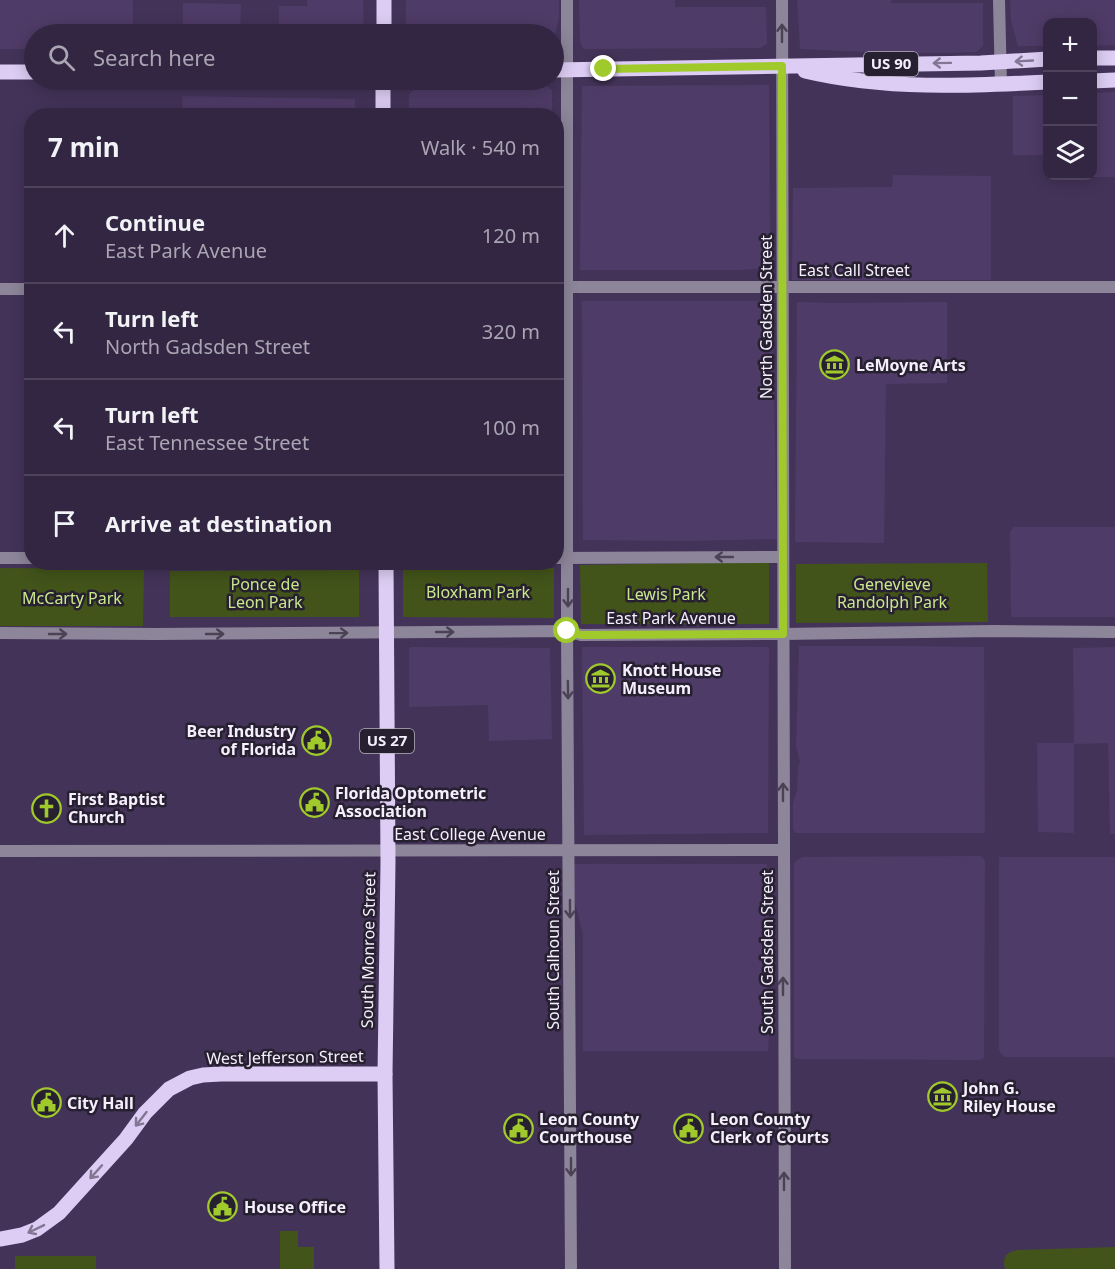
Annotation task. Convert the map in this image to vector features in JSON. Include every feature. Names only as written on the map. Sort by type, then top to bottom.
[{"type":"main road","points":[[384,0],[384,24]]},
{"type":"main road","points":[[1097,58],[1115,58]]},
{"type":"main road","name":"US 90","points":[[564,70],[1001,62],[1043,59]]},
{"type":"main road","name":"US 90","points":[[782,66],[836,78],[870,82],[936,85],[1043,82]]},
{"type":"main road","points":[[0,72],[24,72]]},
{"type":"main road","points":[[1097,81],[1115,80]]},
{"type":"main road","points":[[383,90],[383,108]]},
{"type":"main road","name":"US 27","points":[[386,570],[386,632]]},
{"type":"main road","name":"South Monroe Street","points":[[386,632],[387,1269]]},
{"type":"main road","name":"West Jefferson Street","points":[[0,1239],[22,1235],[37,1229],[59,1213],[157,1101],[169,1089],[181,1082],[203,1075],[385,1074]]},
{"type":"street","name":"South Calhoun Street","points":[[564,30],[567,0]]},
{"type":"street","name":"North Gadsden Street","points":[[782,0],[783,634]]},
{"type":"street","points":[[999,0],[1001,85]]},
{"type":"street","name":"South Calhoun Street","points":[[560,90],[560,108]]},
{"type":"street","name":"East Call Street","points":[[564,287],[1115,287]]},
{"type":"street","points":[[0,289],[24,289]]},
{"type":"street","points":[[564,558],[783,557]]},
{"type":"street","points":[[0,558],[24,558]]},
{"type":"street","name":"South Calhoun Street","points":[[563,570],[567,631],[571,1269]]},
{"type":"street","name":"East Park Avenue","points":[[0,633],[567,631],[581,635],[1115,632]]},
{"type":"street","name":"South Gadsden Street","points":[[783,634],[785,1269]]},
{"type":"street","name":"East College Avenue","points":[[0,851],[783,850]]},
{"type":"shaded area","points":[[0,0],[133,0],[133,24],[24,24],[24,49],[0,49]]},
{"type":"shaded area","points":[[307,0],[363,0],[364,24],[279,24],[279,6],[307,6]]},
{"type":"shaded area","points":[[406,0],[559,0],[557,24],[406,24]]},
{"type":"shaded area","points":[[579,0],[675,0],[675,7],[766,7],[767,44],[760,48],[584,49],[580,39]]},
{"type":"shaded area","points":[[797,0],[983,3],[983,46],[976,52],[941,53],[801,49]]},
{"type":"shaded area","points":[[1010,0],[1115,0],[1115,45],[1097,46],[1097,18],[1043,18],[1043,46],[1018,46],[1011,21]]},
{"type":"shaded area","points":[[183,3],[241,4],[240,24],[183,24]]},
{"type":"shaded area","points":[[769,85],[770,257],[768,268],[580,270],[583,86]]},
{"type":"shaded area","points":[[414,90],[552,90],[552,108],[409,108],[409,94]]},
{"type":"shaded area","points":[[1115,92],[1115,177],[1097,177],[1097,93]]},
{"type":"shaded area","points":[[1043,95],[1043,155],[1013,155],[1013,96]]},
{"type":"shaded area","points":[[182,96],[355,99],[355,108],[183,108]]},
{"type":"shaded area","points":[[893,175],[991,176],[991,280],[792,280],[793,188],[892,187]]},
{"type":"shaded area","points":[[582,301],[772,301],[777,539],[583,540]]},
{"type":"shaded area","points":[[797,302],[947,302],[947,383],[886,384],[884,543],[795,542]]},
{"type":"shaded area","points":[[1014,527],[1115,527],[1115,617],[1011,617],[1010,532]]},
{"type":"shaded area","points":[[799,646],[984,647],[985,833],[795,833],[793,803],[797,791],[800,762],[796,746]]},
{"type":"shaded area","points":[[582,647],[769,647],[768,833],[584,835]]},
{"type":"shaded area","points":[[1115,647],[1115,834],[1110,834],[1108,743],[1074,744],[1074,833],[1038,832],[1037,743],[1074,743],[1073,648]]},
{"type":"shaded area","points":[[409,648],[550,648],[552,739],[489,741],[488,705],[409,707]]},
{"type":"shaded area","points":[[981,856],[985,861],[983,1059],[798,1059],[794,1057],[794,863],[803,857]]},
{"type":"shaded area","points":[[999,857],[1115,857],[1115,1057],[1005,1057],[1001,1054],[999,1049]]},
{"type":"shaded area","points":[[574,864],[767,864],[768,1051],[583,1051],[583,934],[574,899]]},
{"type":"green space","name":"Lewis Park","points":[[769,562],[769,624],[581,624],[580,565]]},
{"type":"green space","name":"Genevieve Randolph Park","points":[[987,563],[988,622],[796,623],[796,564]]},
{"type":"green space","name":"McCarty Park","points":[[0,568],[144,570],[143,626],[0,626]]},
{"type":"green space","name":"Ponce de Leon Park","points":[[359,570],[359,617],[170,617],[170,571]]},
{"type":"green space","name":"Bloxham Park","points":[[403,570],[554,570],[554,618],[403,617]]},
{"type":"green space","points":[[280,1231],[298,1231],[298,1247],[314,1247],[314,1269],[280,1269]]},
{"type":"green space","points":[[1115,1247],[1115,1269],[1005,1269],[1004,1265],[1006,1256],[1018,1250]]},
{"type":"green space","points":[[15,1256],[96,1256],[96,1269],[15,1269]]},
{"type":"place","name":"LeMoyne Arts","points":[[835,365]]},
{"type":"place","name":"Knott House Museum","points":[[601,679]]},
{"type":"place","name":"Beer Industry of Florida","points":[[317,740]]},
{"type":"place","name":"Florida Optometric Association","points":[[314,802]]},
{"type":"place","name":"First Baptist Church","points":[[47,808]]},
{"type":"place","name":"John G. Riley House","points":[[942,1097]]},
{"type":"place","name":"City Hall","points":[[46,1103]]},
{"type":"place","name":"Leon County Courthouse","points":[[518,1128]]},
{"type":"place","name":"Leon County Clerk of Courts","points":[[689,1128]]},
{"type":"place","name":"House Office","points":[[223,1207]]},
{"type":"route","points":[[567,631],[581,635],[783,634],[782,66],[604,69]]}]
